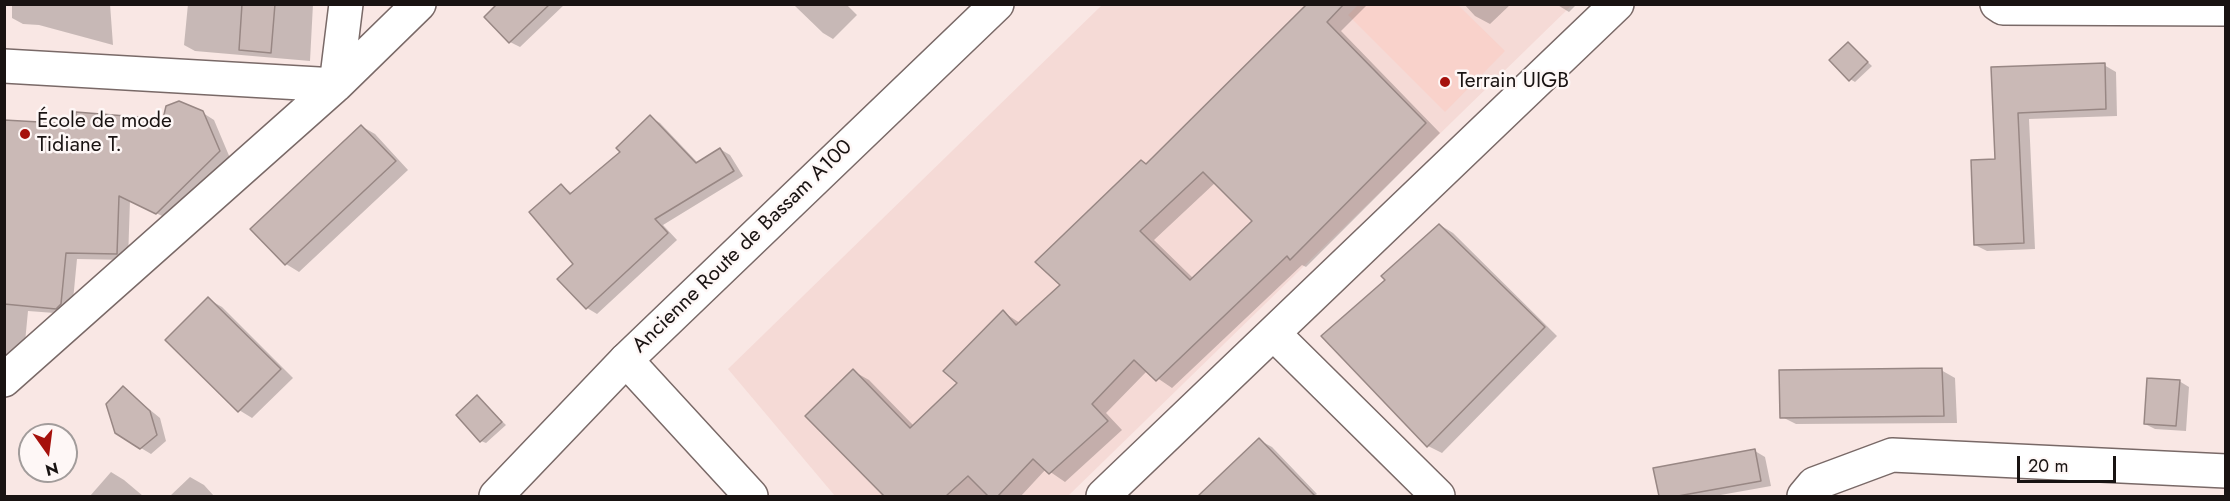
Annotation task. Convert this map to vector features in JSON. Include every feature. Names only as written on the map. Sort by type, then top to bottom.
[{"type":"street","points":[[336,85],[346,4]]},
{"type":"street","points":[[4,380],[336,85],[418,4]]},
{"type":"street","name":"Ancienne Route de Bassam A100","points":[[496,496],[626,360],[997,4]]},
{"type":"street","points":[[1103,496],[1275,335],[1617,4]]},
{"type":"street","points":[[1997,4],[2003,8],[2226,9]]},
{"type":"street","points":[[4,66],[336,85]]},
{"type":"street","points":[[1275,335],[1438,496]]},
{"type":"street","points":[[626,360],[751,496]]},
{"type":"street","points":[[1804,496],[1814,484],[1892,455],[2226,471]]},
{"type":"shaded area","name":"Terrain UIGB","points":[[1359,4],[1458,5],[1505,51],[1445,112],[1348,15]]},
{"type":"shaded area","points":[[1102,5],[1572,5],[1068,496],[835,496],[728,369]]},
{"type":"building","points":[[242,4],[275,4],[271,53],[239,50]]},
{"type":"building","points":[[497,4],[550,4],[509,43],[484,17]]},
{"type":"building","points":[[1307,4],[1344,4],[1327,22],[1426,123],[1290,260],[1287,256],[1156,381],[1134,360],[1092,404],[1108,421],[1049,474],[1033,459],[998,496],[988,496],[968,476],[946,496],[884,496],[805,416],[853,369],[910,428],[957,383],[943,371],[1003,310],[1016,325],[1060,285],[1035,262],[1141,160],[1146,164]],"holes":[[[1203,172],[1252,221],[1190,280],[1140,231]]]},
{"type":"building","points":[[1848,42],[1868,62],[1849,81],[1829,60]]},
{"type":"building","points":[[2105,63],[2106,109],[2018,113],[2024,243],[1974,245],[1971,160],[1995,159],[1991,67]]},
{"type":"building","points":[[179,101],[203,111],[220,151],[156,214],[119,196],[117,254],[66,253],[61,304],[56,309],[4,304],[4,120],[75,124],[76,112],[163,119],[166,106]]},
{"type":"building","points":[[650,115],[696,163],[720,148],[734,171],[655,219],[668,233],[586,309],[557,279],[573,264],[529,212],[561,184],[570,194],[620,152],[616,148]]},
{"type":"building","points":[[361,125],[396,161],[285,265],[250,229]]},
{"type":"building","points":[[1439,224],[1545,327],[1427,447],[1321,336],[1385,280],[1381,276]]},
{"type":"building","points":[[208,297],[281,369],[238,412],[165,340]]},
{"type":"building","points":[[1942,368],[1944,416],[1780,418],[1779,370]]},
{"type":"building","points":[[2147,378],[2180,380],[2176,426],[2144,424]]},
{"type":"building","points":[[123,386],[150,411],[157,435],[140,449],[115,433],[106,404]]},
{"type":"building","points":[[477,395],[502,422],[480,442],[456,415]]},
{"type":"building","points":[[1259,438],[1315,496],[1198,496]]},
{"type":"building","points":[[1755,449],[1761,481],[1678,496],[1659,496],[1653,468]]},
{"type":"place","name":"Terrain UIGB","points":[[1445,82]]},
{"type":"place","name":"École de mode Tidiane T.","points":[[25,134]]}]
